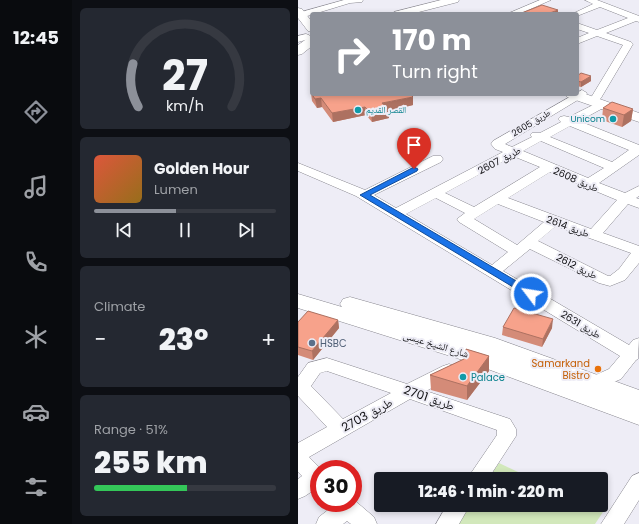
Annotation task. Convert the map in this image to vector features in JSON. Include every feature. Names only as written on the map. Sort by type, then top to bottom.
[{"type":"main road","points":[[406,12],[453,0]]},
{"type":"main road","points":[[418,12],[463,0]]},
{"type":"main road","points":[[585,97],[639,113]]},
{"type":"main road","points":[[585,97],[639,118]]},
{"type":"main road","name":"شارع الشيخ عيسى","points":[[298,289],[487,343],[595,383],[616,382],[639,399]]},
{"type":"main road","name":"شارع الشيخ عيسى","points":[[298,301],[474,355],[639,416]]},
{"type":"street","points":[[333,12],[349,1],[359,0]]},
{"type":"street","points":[[516,12],[547,0]]},
{"type":"street","points":[[589,0],[638,18]]},
{"type":"street","points":[[579,13],[601,4]]},
{"type":"street","points":[[532,6],[544,11]]},
{"type":"street","points":[[579,40],[638,18]]},
{"type":"street","points":[[579,27],[626,42],[630,48],[585,97]]},
{"type":"street","name":"طريق 2605","points":[[513,152],[497,144],[548,112],[585,97]]},
{"type":"street","name":"طريق 2607","points":[[397,213],[569,122],[585,97]]},
{"type":"street","points":[[548,112],[569,122],[639,149]]},
{"type":"street","points":[[521,129],[613,167]]},
{"type":"street","points":[[588,184],[639,149]]},
{"type":"street","name":"طريق 2608","points":[[513,152],[639,204]]},
{"type":"street","points":[[364,195],[437,159]]},
{"type":"street","name":"طريق 2631","points":[[298,167],[364,195],[494,271],[636,350]]},
{"type":"street","points":[[523,247],[466,221],[466,217],[549,167]]},
{"type":"street","points":[[594,235],[625,199],[639,190]]},
{"type":"street","points":[[436,193],[474,212]]},
{"type":"street","name":"طريق 2614","points":[[498,199],[639,252]]},
{"type":"street","points":[[494,271],[554,221]]},
{"type":"street","name":"طريق 2612","points":[[523,247],[610,282],[618,279],[639,252]]},
{"type":"street","points":[[616,382],[636,350]]},
{"type":"street","name":"طريق 2701","points":[[341,429],[300,388],[314,368],[328,364],[503,424],[507,433],[505,438],[482,472]]},
{"type":"street","name":"طريق 2703","points":[[298,453],[457,366]]},
{"type":"street","points":[[298,459],[310,471]]},
{"type":"street","points":[[298,490],[310,483]]},
{"type":"street","points":[[612,524],[638,488]]},
{"type":"street","points":[[327,524],[338,512]]},
{"type":"street","points":[[351,512],[366,524]]},
{"type":"street","points":[[447,524],[455,512]]},
{"type":"green space","points":[[499,463],[518,472],[493,472]]},
{"type":"green space","points":[[465,512],[603,512],[595,524],[457,524]]},
{"type":"building","points":[[542,5],[558,10],[552,12],[524,12]]},
{"type":"building","points":[[581,73],[591,76],[581,82],[579,82],[579,74]]},
{"type":"building","points":[[313,96],[413,97],[382,103],[388,110],[371,113],[365,107],[332,113],[321,98],[315,99]]},
{"type":"building","points":[[612,102],[633,109],[624,115],[603,108]]},
{"type":"building","points":[[514,308],[553,319],[543,339],[503,327]]},
{"type":"building","name":"HSBC","points":[[308,311],[338,320],[312,351],[298,347],[298,322]]},
{"type":"building","points":[[466,349],[489,356],[467,386],[430,375],[464,359],[467,353]]},
{"type":"place","name":"القصر القديم","points":[[358,110]]},
{"type":"place","name":"Unicom","points":[[613,119]]},
{"type":"place","name":"HSBC","points":[[312,343]]},
{"type":"place","name":"Samarkand Bistro","points":[[598,369]]},
{"type":"place","name":"Palace","points":[[463,377]]},
{"type":"route","points":[[414,169],[364,195],[393,210],[531,294]]}]
